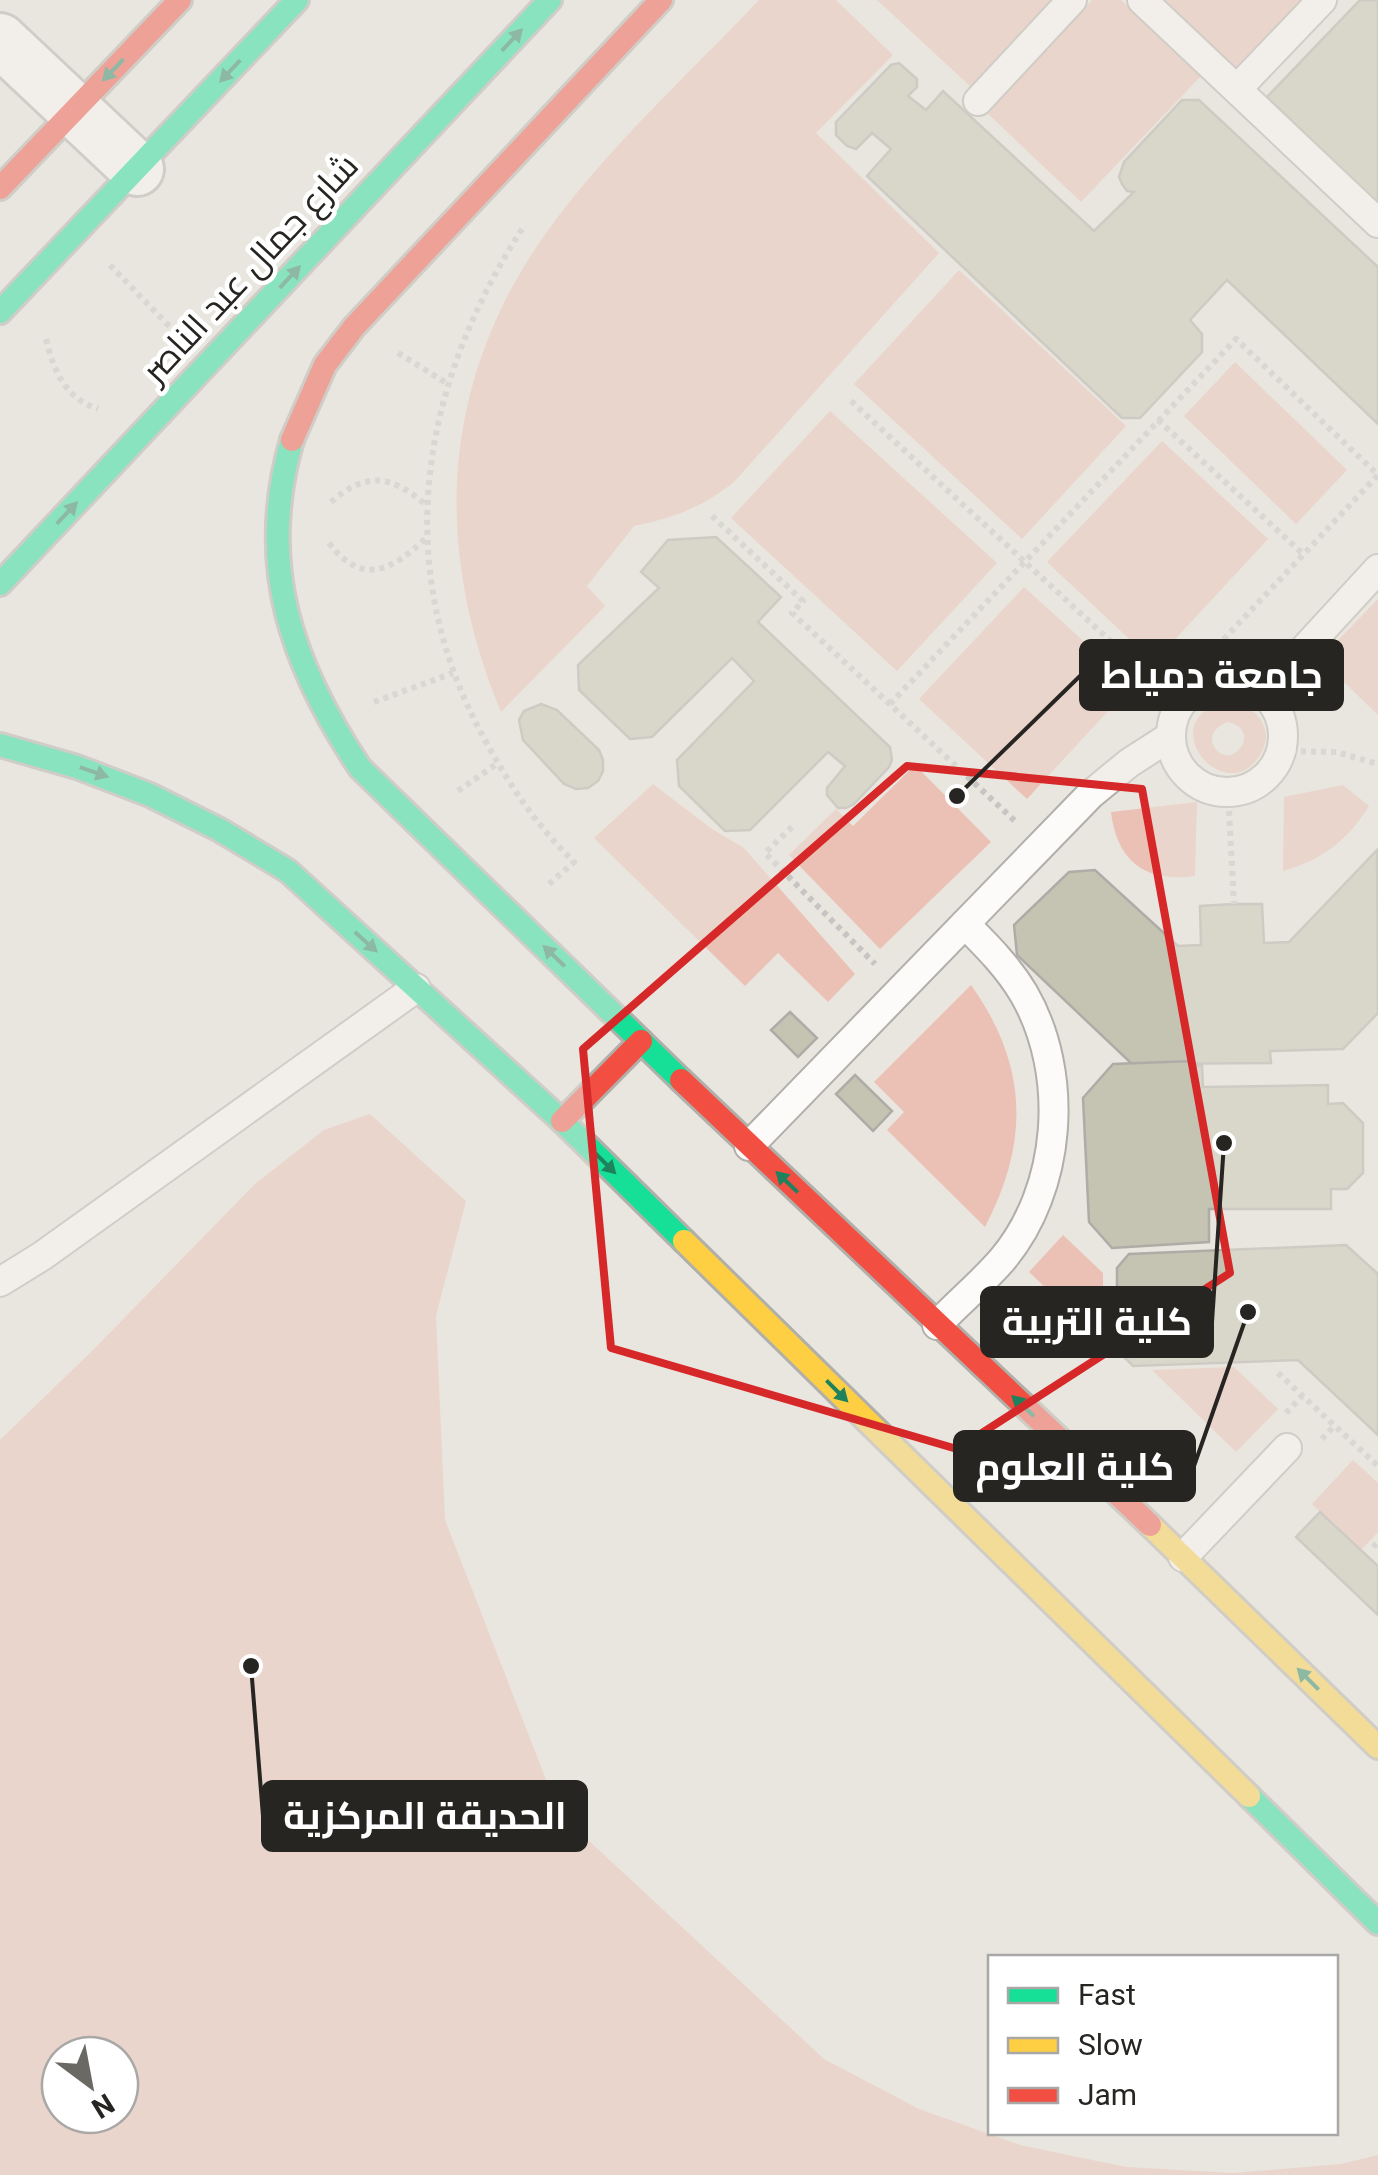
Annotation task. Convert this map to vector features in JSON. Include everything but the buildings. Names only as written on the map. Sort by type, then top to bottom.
[{"type":"main road","points":[[0,188],[180,0]]},
{"type":"main road","points":[[0,312],[297,0]]},
{"type":"main road","name":"شارع جمال عبد الناصر","points":[[0,584],[550,0]]},
{"type":"main road","points":[[661,0],[354,327],[323,368],[288,452],[279,498],[276,547],[280,594],[291,642],[308,687],[332,730],[360,768],[1378,1747]]},
{"type":"main road","points":[[0,745],[140,789],[240,840],[288,871],[562,1122],[1378,1923]]},
{"type":"main road","points":[[562,1122],[641,1041]]},
{"type":"street","points":[[0,40],[137,169]]},
{"type":"lane","points":[[978,101],[1072,0]]},
{"type":"lane","points":[[1142,0],[1378,224]]},
{"type":"lane","points":[[1237,89],[1322,0]]},
{"type":"lane","points":[[1264,693],[1378,569]]},
{"type":"lane","points":[[1220,680],[1236,680],[1264,693],[1282,720],[1281,751],[1275,766],[1251,786],[1228,791],[1205,787],[1190,778],[1173,752],[1171,736],[1180,706],[1204,685],[1220,680]]},
{"type":"lane","points":[[749,1146],[1109,778],[1171,736]]},
{"type":"lane","points":[[937,1324],[1003,1259],[1027,1220],[1044,1177],[1052,1131],[1043,1038],[1025,995],[998,956],[965,924]]},
{"type":"lane","points":[[0,1282],[42,1256],[416,988]]},
{"type":"lane","points":[[1182,1556],[1287,1448]]},
{"type":"path","points":[[512,916],[574,862],[524,808],[467,708],[434,612],[426,506],[437,428],[448,384],[479,302],[530,216]]},
{"type":"path","points":[[78,232],[206,365]]},
{"type":"path","points":[[31,280],[50,356],[69,394],[102,410],[154,420]]},
{"type":"path","points":[[890,704],[1236,339],[1378,475],[1224,639],[1208,668],[1204,685]]},
{"type":"path","points":[[384,344],[448,384]]},
{"type":"path","points":[[851,402],[1180,706]]},
{"type":"path","points":[[1158,420],[1302,553]]},
{"type":"path","points":[[330,502],[349,486],[369,479],[408,490],[426,506]]},
{"type":"path","points":[[329,514],[332,489]]},
{"type":"path","points":[[712,516],[803,601],[792,613],[1041,846]]},
{"type":"path","points":[[328,554],[326,540],[349,564],[364,570],[381,570],[396,564],[426,538]]},
{"type":"path","points":[[368,704],[453,673]]},
{"type":"path","points":[[362,692],[374,713]]},
{"type":"path","points":[[1281,751],[1336,752],[1378,764]]},
{"type":"path","points":[[446,800],[498,763]]},
{"type":"path","points":[[1228,791],[1234,904]]},
{"type":"path","points":[[792,826],[765,853],[901,990]]},
{"type":"path","points":[[536,874],[549,884]]},
{"type":"path","points":[[1278,1373],[1378,1466]]},
{"type":"highlighted area","points":[[907,766],[1142,789],[1230,1273],[957,1449],[611,1348],[583,1049]]},
{"type":"shaded area","points":[[759,0],[836,0],[893,55],[816,133],[939,253],[734,482],[687,510],[634,526],[587,586],[605,606],[501,712],[479,651],[464,589],[457,528],[458,468],[467,408],[484,350],[510,292],[568,204],[620,144]]},
{"type":"shaded area","points":[[877,0],[1052,0],[971,87]]},
{"type":"shaded area","points":[[1092,0],[1121,0],[1201,76],[1081,202],[985,111]]},
{"type":"shaded area","points":[[1162,0],[1306,0],[1240,72]]},
{"type":"shaded area","points":[[959,270],[1126,426],[1022,539],[854,384]]},
{"type":"shaded area","points":[[1235,362],[1347,470],[1296,524],[1184,416]]},
{"type":"shaded area","points":[[830,411],[997,563],[897,671],[731,518]]},
{"type":"shaded area","points":[[1162,441],[1268,539],[1154,662],[1047,562]]},
{"type":"shaded area","points":[[1024,587],[1132,685],[1027,799],[919,699]]},
{"type":"shaded area","points":[[1378,599],[1378,715],[1320,659]]},
{"type":"shaded area","points":[[1228,700],[1246,707],[1260,719],[1265,745],[1246,770],[1229,773],[1214,768],[1201,756],[1194,741],[1194,725],[1205,711]],"holes":[[[1227,722],[1243,732],[1241,747],[1229,755],[1222,754],[1213,744],[1214,732]]]},
{"type":"shaded area","points":[[915,765],[991,842],[880,949],[789,855],[836,809],[853,826]]},
{"type":"shaded area","points":[[653,784],[744,848],[855,974],[828,1002],[778,953],[745,986],[594,838]]},
{"type":"shaded area","points":[[1343,785],[1369,806],[1361,818],[1322,855],[1283,871],[1284,797]]},
{"type":"shaded area","points":[[1197,802],[1195,876],[1148,872],[1127,856],[1111,812]]},
{"type":"shaded area","points":[[971,985],[1004,1044],[1016,1104],[1010,1164],[985,1227],[887,1130],[904,1112],[874,1082]]},
{"type":"shaded area","points":[[370,1114],[466,1201],[436,1316],[445,1520],[559,1813],[824,2059],[919,2109],[1020,2145],[1126,2167],[1233,2173],[1341,2164],[1378,2155],[1378,2175],[0,2175],[0,1440],[255,1184],[324,1130]]},
{"type":"shaded area","points":[[1063,1235],[1103,1273],[1103,1342],[1029,1272]]},
{"type":"shaded area","points":[[1234,1367],[1278,1409],[1236,1452],[1152,1370]]},
{"type":"shaded area","points":[[1353,1460],[1378,1483],[1378,1532],[1361,1550],[1312,1504]]},
{"type":"traffic: fast","points":[[0,312],[297,0]]},
{"type":"traffic: fast","points":[[0,584],[550,0]]},
{"type":"traffic: fast","points":[[292,440],[282,485],[280,571],[299,651],[336,729],[360,768],[681,1080]]},
{"type":"traffic: fast","points":[[0,745],[77,767],[150,795],[220,830],[288,871],[562,1121],[684,1241]]},
{"type":"traffic: fast","points":[[1249,1796],[1378,1923]]},
{"type":"traffic: slow","points":[[684,1241],[1249,1796]]},
{"type":"traffic: slow","points":[[1150,1525],[1378,1747]]},
{"type":"traffic: jam","points":[[0,188],[180,0]]},
{"type":"traffic: jam","points":[[292,440],[325,365],[354,327],[661,0]]},
{"type":"traffic: jam","points":[[562,1121],[641,1041]]},
{"type":"traffic: jam","points":[[681,1080],[1150,1525]]},
{"type":"place","name":"جامعة دمياط","points":[[957,796]]},
{"type":"place","name":"كلية التربية","points":[[1224,1143]]},
{"type":"place","name":"كلية العلوم","points":[[1248,1312]]},
{"type":"place","name":"الحديقة المركزية","points":[[251,1666]]}]
